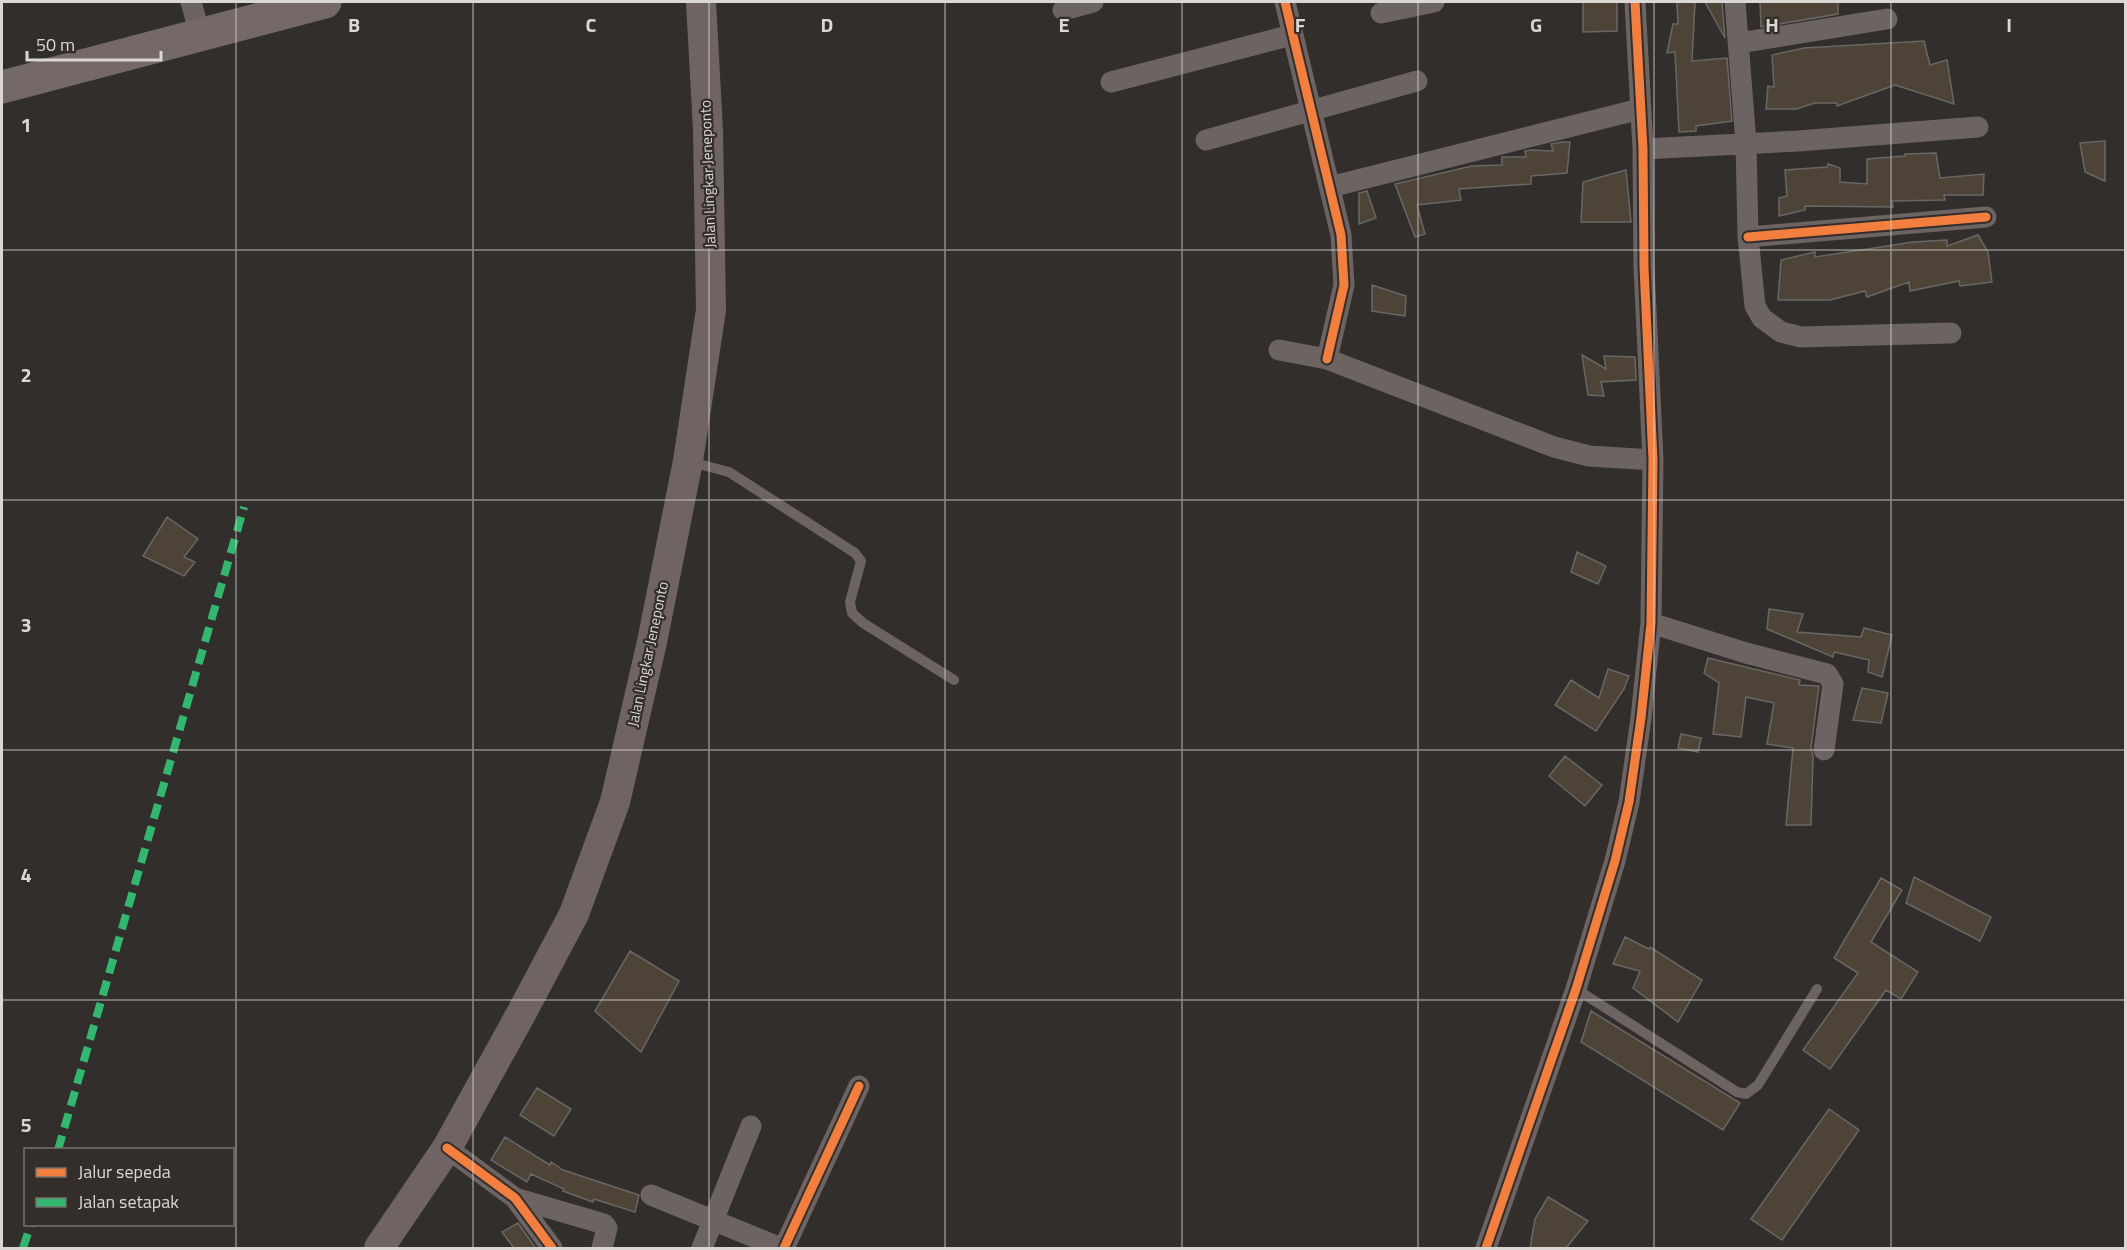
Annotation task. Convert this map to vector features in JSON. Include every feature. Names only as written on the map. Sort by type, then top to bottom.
[{"type":"highway","points":[[2,87],[326,2]]},
{"type":"main road","name":"Jalan Lingkar Jeneponto","points":[[379,1248],[447,1148],[574,914],[615,802],[652,642],[688,461],[711,310],[708,130],[701,2]]},
{"type":"street","points":[[191,2],[200,34]]},
{"type":"street","points":[[1063,10],[1093,2]]},
{"type":"street","points":[[1285,2],[1341,235],[1344,285],[1341,307],[1327,359]]},
{"type":"street","points":[[1382,13],[1434,2]]},
{"type":"street","points":[[1486,1248],[1576,989],[1615,861],[1629,802],[1651,623],[1653,460],[1644,267],[1643,149],[1635,2]]},
{"type":"street","points":[[1735,2],[1746,143],[1748,237],[1755,306],[1762,318],[1781,332],[1801,336],[1951,333]]},
{"type":"street","points":[[1739,43],[1887,19]]},
{"type":"street","points":[[1111,82],[1292,35]]},
{"type":"street","points":[[1206,140],[1417,81]]},
{"type":"street","points":[[1330,187],[1640,110]]},
{"type":"street","points":[[1643,149],[1978,127]]},
{"type":"street","points":[[1748,237],[1986,217]]},
{"type":"street","points":[[1279,350],[1327,359],[1554,447],[1588,456],[1653,460]]},
{"type":"street","points":[[1651,623],[1746,653],[1827,674],[1833,684],[1824,750]]},
{"type":"street","points":[[651,1195],[783,1248],[859,1086]]},
{"type":"street","points":[[702,1248],[751,1126]]},
{"type":"street","points":[[447,1148],[515,1198],[552,1248]]},
{"type":"street","points":[[515,1198],[604,1224],[607,1228],[607,1236],[602,1248]]},
{"type":"lane","points":[[688,461],[729,472],[855,553],[861,561],[850,602],[852,613],[863,623],[954,680]]},
{"type":"lane","points":[[1576,989],[1737,1092],[1746,1094],[1758,1085],[1817,989]]},
{"type":"building","points":[[1583,2],[1617,2],[1617,31],[1583,32]]},
{"type":"building","points":[[1677,2],[1695,2],[1692,61],[1727,58],[1732,121],[1696,126],[1696,131],[1679,132],[1675,52],[1667,53],[1673,24],[1678,24]]},
{"type":"building","points":[[1705,2],[1722,2],[1725,38]]},
{"type":"building","points":[[1760,2],[1838,2],[1838,14],[1761,27]]},
{"type":"building","points":[[1924,41],[1930,65],[1947,60],[1954,104],[1895,85],[1837,106],[1837,103],[1815,103],[1796,109],[1766,109],[1768,86],[1774,87],[1772,55],[1804,48]]},
{"type":"building","points":[[2105,141],[2105,181],[2085,172],[2080,143]]},
{"type":"building","points":[[1570,142],[1567,173],[1531,176],[1531,184],[1459,189],[1461,200],[1417,205],[1425,234],[1415,237],[1395,184],[1472,166],[1502,165],[1502,157],[1526,157],[1525,151],[1531,150],[1553,151],[1551,144]]},
{"type":"building","points":[[1936,153],[1940,178],[1984,174],[1983,195],[1944,195],[1945,200],[1892,201],[1893,207],[1805,206],[1805,210],[1779,216],[1779,198],[1787,196],[1785,170],[1827,167],[1828,164],[1840,168],[1840,182],[1867,184],[1867,159]]},
{"type":"building","points":[[1626,170],[1631,222],[1581,222],[1583,182]]},
{"type":"building","points":[[1367,191],[1376,218],[1359,224],[1359,193]]},
{"type":"building","points":[[1978,235],[1988,252],[1992,282],[1960,286],[1959,281],[1910,291],[1909,282],[1867,297],[1865,291],[1830,300],[1778,300],[1781,260],[1815,252],[1815,257],[1913,242],[1947,240],[1947,246]]},
{"type":"building","points":[[1372,285],[1406,296],[1405,316],[1372,311]]},
{"type":"building","points":[[1582,355],[1606,369],[1604,356],[1635,357],[1636,380],[1601,382],[1604,396],[1588,395]]},
{"type":"building","points":[[167,517],[198,539],[184,557],[195,562],[184,576],[143,556]]},
{"type":"building","points":[[1577,552],[1606,566],[1598,584],[1571,572]]},
{"type":"building","points":[[1769,609],[1803,614],[1797,632],[1861,637],[1864,628],[1892,635],[1882,677],[1868,672],[1869,660],[1834,652],[1833,657],[1767,629]]},
{"type":"building","points":[[1708,658],[1800,680],[1799,685],[1819,686],[1811,748],[1813,757],[1811,825],[1786,825],[1793,748],[1767,744],[1774,703],[1746,697],[1741,737],[1713,734],[1719,683],[1704,673]]},
{"type":"building","points":[[1608,669],[1629,676],[1624,689],[1596,731],[1555,705],[1571,680],[1599,698]]},
{"type":"building","points":[[1862,688],[1888,693],[1881,723],[1853,720]]},
{"type":"building","points":[[1681,734],[1701,738],[1698,752],[1678,748]]},
{"type":"building","points":[[1565,756],[1602,785],[1585,806],[1549,776]]},
{"type":"building","points":[[1914,877],[1991,917],[1980,941],[1906,903]]},
{"type":"building","points":[[1881,878],[1902,890],[1871,942],[1918,972],[1901,999],[1886,990],[1830,1069],[1803,1050],[1858,973],[1834,958]]},
{"type":"building","points":[[1625,937],[1649,949],[1650,947],[1702,980],[1678,1022],[1633,988],[1640,971],[1613,964]]},
{"type":"building","points":[[630,951],[679,981],[641,1052],[595,1011]]},
{"type":"building","points":[[1591,1011],[1740,1103],[1723,1130],[1581,1042]]},
{"type":"building","points":[[537,1088],[571,1109],[554,1136],[520,1115]]},
{"type":"building","points":[[1829,1109],[1859,1130],[1782,1240],[1751,1219]]},
{"type":"building","points":[[505,1137],[550,1165],[551,1162],[563,1170],[639,1195],[635,1212],[594,1199],[593,1202],[563,1191],[564,1189],[531,1174],[527,1182],[491,1160]]},
{"type":"building","points":[[1548,1197],[1588,1221],[1566,1248],[1530,1248],[1535,1219]]},
{"type":"building","points":[[518,1223],[536,1248],[514,1248],[502,1232]]},
{"type":"marked path","points":[[59,1148],[244,507]]},
{"type":"marked path","points":[[23,1248],[30,1226]]},
{"type":"cycle path","points":[[1285,2],[1341,235],[1344,285],[1327,359]]},
{"type":"cycle path","points":[[1486,1248],[1576,989],[1615,861],[1629,802],[1641,718],[1651,623],[1653,460],[1644,267],[1643,149],[1635,2]]},
{"type":"cycle path","points":[[1748,237],[1986,217]]},
{"type":"cycle path","points":[[784,1248],[859,1086]]},
{"type":"cycle path","points":[[447,1148],[515,1198],[552,1248]]}]
